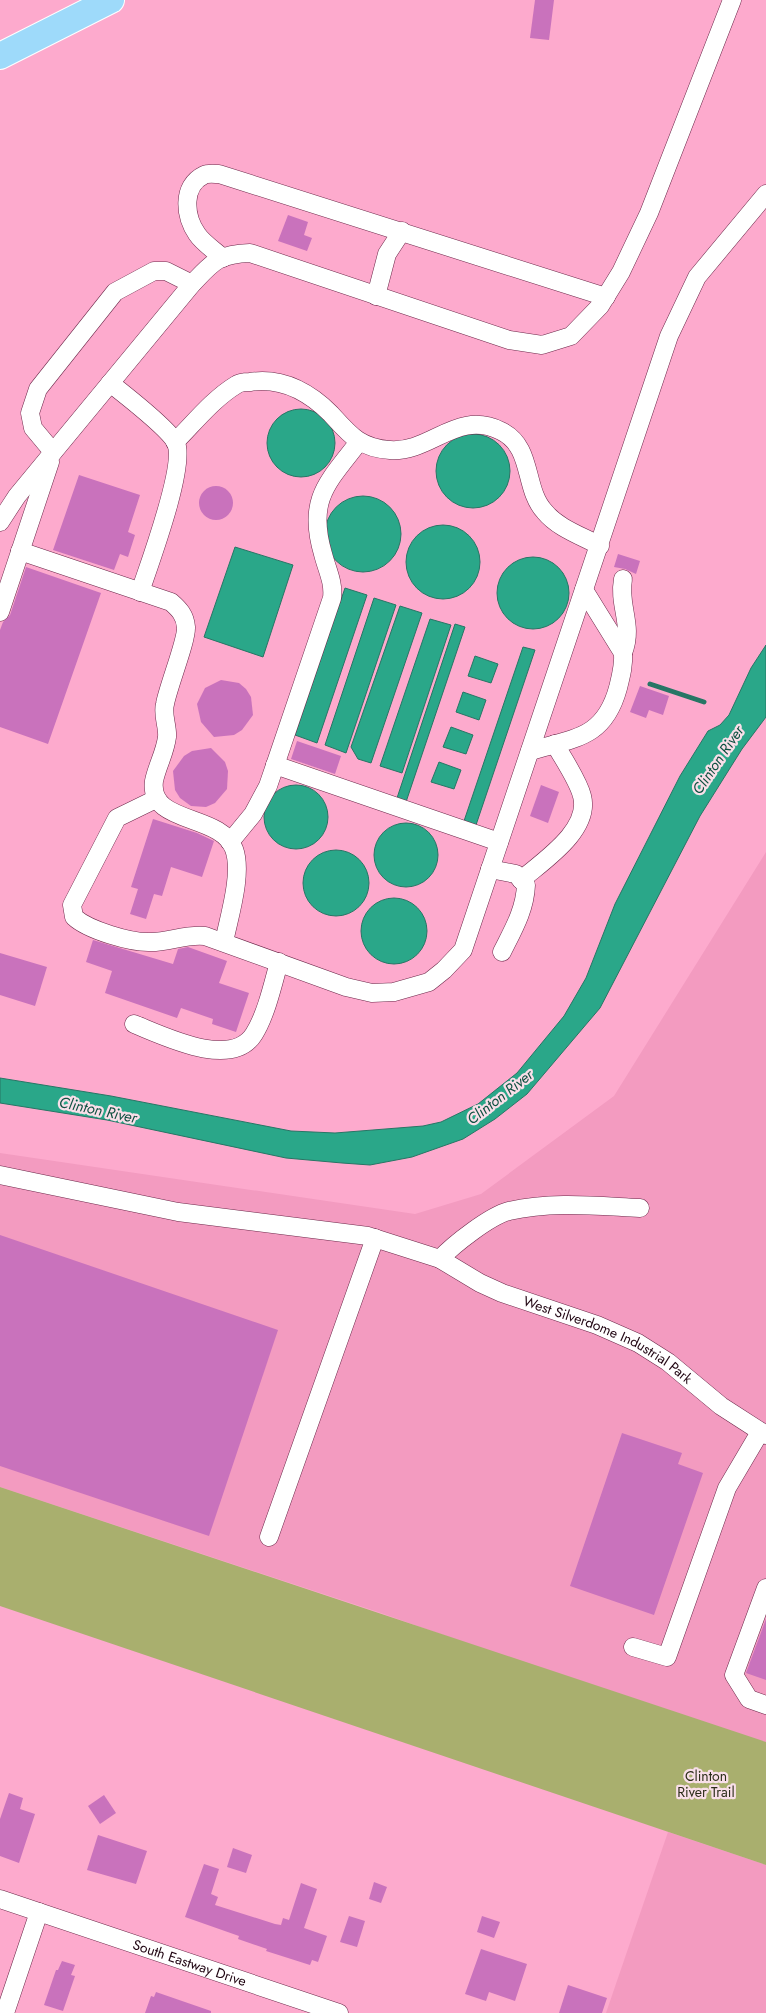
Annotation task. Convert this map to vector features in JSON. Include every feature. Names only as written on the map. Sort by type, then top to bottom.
[{"type":"highway","points":[[0,56],[111,0]]},
{"type":"street","points":[[0,522],[17,496],[192,284],[212,263],[230,254],[250,253],[508,340],[542,345],[570,336],[600,306],[621,272],[649,213],[732,0]]},
{"type":"street","points":[[223,258],[198,235],[188,219],[186,201],[193,185],[204,175],[219,174],[606,297]]},
{"type":"street","points":[[156,799],[117,818],[72,905],[74,918],[82,925],[98,932],[149,942],[190,934],[205,936],[346,986],[372,993],[394,992],[429,982],[444,970],[463,950],[669,336],[697,277],[766,194]]},
{"type":"street","points":[[376,296],[387,254],[402,231]]},
{"type":"street","points":[[53,452],[33,428],[30,413],[38,389],[115,292],[154,271],[166,271],[192,284]]},
{"type":"street","points":[[176,442],[218,398],[238,384],[264,380],[292,386],[316,399],[358,443],[389,450],[408,449],[455,429],[478,423],[502,432],[518,445],[528,468],[536,497],[545,512],[564,527],[600,546]]},
{"type":"street","points":[[110,382],[153,418],[176,442],[177,456],[171,493],[140,592]]},
{"type":"street","points":[[230,842],[253,814],[268,786],[332,598],[334,584],[316,532],[316,514],[321,497],[333,475],[358,443]]},
{"type":"street","points":[[0,612],[53,452]]},
{"type":"street","points":[[20,551],[170,602],[182,611],[186,628],[164,706],[167,736],[154,781],[156,799],[164,808],[210,826],[227,836],[234,848],[237,866],[224,942]]},
{"type":"street","points":[[530,752],[587,734],[603,722],[612,708],[624,663],[623,653],[629,634],[621,589],[622,579]]},
{"type":"street","points":[[584,590],[623,653]]},
{"type":"street","points":[[522,880],[564,844],[576,826],[582,809],[582,796],[555,744]]},
{"type":"street","points":[[275,765],[499,842]]},
{"type":"street","points":[[490,869],[516,874],[526,885],[520,917],[502,952]]},
{"type":"street","points":[[134,1024],[172,1040],[209,1049],[230,1050],[242,1047],[254,1034],[280,962]]},
{"type":"street","name":"West Silverdome Industrial Park","points":[[0,1175],[178,1212],[374,1238],[440,1259],[480,1283],[502,1293],[597,1325],[638,1343],[668,1362],[721,1406],[763,1434]]},
{"type":"street","points":[[440,1259],[453,1245],[508,1211],[554,1205],[640,1208]]},
{"type":"street","points":[[269,1537],[374,1238]]},
{"type":"street","points":[[634,1647],[667,1657],[726,1488],[763,1434]]},
{"type":"street","points":[[766,1588],[734,1675],[749,1699],[766,1705]]},
{"type":"street","name":"South Eastway Drive","points":[[0,1898],[340,2013]]},
{"type":"street","points":[[5,2013],[39,1912]]},
{"type":"shaded area","points":[[766,852],[766,1749],[378,1612],[0,1487],[0,1153],[415,1214],[481,1194],[614,1096]]},
{"type":"shaded area","points":[[668,1832],[766,1865],[766,2013],[606,2013]]},
{"type":"green space","name":"Clinton River Trail","points":[[0,1487],[766,1742],[766,1865],[0,1606]]},
{"type":"water","points":[[308,409],[320,415],[329,424],[335,436],[333,456],[325,467],[308,477],[294,477],[277,467],[269,456],[267,436],[277,419],[288,411]]},
{"type":"water","points":[[473,434],[494,440],[504,450],[510,471],[504,492],[494,502],[473,508],[452,502],[442,492],[436,471],[442,450],[452,440]]},
{"type":"water","points":[[363,496],[378,499],[390,507],[398,519],[401,534],[398,549],[390,561],[378,569],[363,572],[348,569],[336,561],[328,549],[325,534],[328,519],[336,507],[348,499]]},
{"type":"water","points":[[443,525],[464,531],[474,541],[480,562],[474,583],[464,593],[443,599],[422,593],[412,583],[406,562],[412,541],[422,531]]},
{"type":"water","points":[[235,547],[293,565],[263,657],[204,637]]},
{"type":"water","points":[[533,557],[553,563],[563,573],[569,593],[563,613],[553,623],[533,629],[513,623],[503,613],[497,593],[503,573],[513,563]]},
{"type":"water","points":[[345,588],[367,595],[317,743],[295,735]]},
{"type":"water","points":[[374,598],[396,605],[346,753],[325,745]]},
{"type":"water","points":[[400,606],[422,613],[371,763],[358,759],[351,747]]},
{"type":"water","points":[[430,619],[451,625],[402,773],[380,766]]},
{"type":"water","points":[[455,624],[465,627],[406,802],[397,798]]},
{"type":"water","name":"Clinton River","points":[[766,645],[766,717],[742,749],[700,816],[600,1008],[527,1094],[495,1119],[463,1139],[412,1157],[370,1165],[342,1163],[286,1158],[107,1120],[0,1103],[0,1078],[111,1096],[291,1131],[335,1133],[423,1126],[441,1122],[478,1104],[517,1073],[564,1016],[586,978],[615,904],[680,776],[708,731],[720,725],[729,715],[751,668]]},
{"type":"water","points":[[523,647],[535,650],[476,825],[464,821]]},
{"type":"water","points":[[475,656],[498,664],[491,683],[468,676]]},
{"type":"water","points":[[463,692],[486,700],[479,720],[456,712]]},
{"type":"water","points":[[451,727],[473,735],[466,754],[443,747]]},
{"type":"water","points":[[439,762],[461,770],[454,789],[431,782]]},
{"type":"water","points":[[296,785],[314,791],[322,799],[328,817],[322,835],[314,843],[296,849],[278,843],[270,835],[264,817],[270,799],[278,791]]},
{"type":"water","points":[[406,823],[424,829],[432,837],[438,855],[432,873],[424,881],[406,887],[388,881],[380,873],[374,855],[380,837],[388,829]]},
{"type":"water","points":[[329,850],[343,850],[355,855],[364,864],[369,876],[367,896],[360,907],[343,916],[329,916],[317,911],[308,902],[303,890],[303,876],[308,864],[317,855]]},
{"type":"water","points":[[394,898],[407,901],[417,908],[424,918],[427,931],[424,944],[417,954],[407,961],[394,964],[381,961],[371,954],[364,944],[361,931],[364,918],[371,908],[381,901]]},
{"type":"building","points":[[535,0],[554,0],[549,40],[530,38]]},
{"type":"building","points":[[288,215],[308,222],[304,235],[312,238],[307,251],[278,241]]},
{"type":"building","points":[[79,475],[140,495],[128,532],[135,535],[128,557],[120,554],[114,570],[53,550]]},
{"type":"building","points":[[216,486],[223,487],[228,491],[232,496],[232,510],[228,515],[223,519],[216,520],[209,519],[204,515],[200,510],[199,503],[200,496],[204,491],[209,487]]},
{"type":"building","points":[[618,554],[640,561],[636,574],[614,567]]},
{"type":"building","points":[[26,567],[101,593],[48,744],[0,727],[0,630],[3,622],[10,615]]},
{"type":"building","points":[[221,680],[239,683],[246,689],[251,697],[253,715],[242,730],[234,735],[214,737],[201,722],[197,704],[205,688]]},
{"type":"building","points":[[640,686],[669,696],[663,715],[649,710],[646,718],[630,712]]},
{"type":"building","points":[[297,741],[341,756],[335,774],[291,759]]},
{"type":"building","points":[[211,748],[225,762],[228,771],[227,789],[215,803],[206,807],[191,806],[180,798],[175,790],[173,771],[184,756],[192,751]]},
{"type":"building","points":[[541,785],[559,792],[548,823],[530,816]]},
{"type":"building","points":[[153,819],[197,833],[214,841],[202,877],[171,867],[162,896],[154,894],[146,919],[130,914],[138,889],[131,887]]},
{"type":"building","points":[[93,940],[173,964],[178,949],[188,947],[227,961],[219,983],[249,993],[236,1032],[212,1024],[213,1019],[181,1008],[177,1018],[105,993],[112,971],[86,962]]},
{"type":"building","points":[[0,953],[47,967],[35,1006],[0,995]]},
{"type":"building","points":[[0,1235],[278,1330],[209,1536],[0,1466]]},
{"type":"building","points":[[622,1433],[682,1453],[678,1464],[703,1473],[654,1615],[570,1586]]},
{"type":"building","points":[[766,1619],[766,1680],[746,1673]]},
{"type":"building","points":[[9,1793],[23,1798],[20,1809],[35,1814],[19,1863],[0,1856],[0,1819]]},
{"type":"building","points":[[104,1795],[116,1813],[100,1824],[88,1806]]},
{"type":"building","points":[[98,1835],[147,1851],[136,1884],[87,1870]]},
{"type":"building","points":[[233,1848],[252,1855],[246,1873],[227,1867]]},
{"type":"building","points":[[204,1864],[219,1869],[211,1894],[218,1897],[215,1905],[275,1924],[281,1925],[283,1918],[289,1920],[301,1883],[317,1889],[304,1928],[327,1936],[318,1962],[312,1960],[310,1965],[266,1951],[267,1949],[238,1939],[239,1936],[185,1917]]},
{"type":"building","points":[[374,1882],[387,1887],[381,1903],[369,1899]]},
{"type":"building","points":[[349,1916],[365,1921],[357,1947],[340,1942]]},
{"type":"building","points":[[482,1916],[500,1922],[494,1938],[477,1932]]},
{"type":"building","points":[[481,1949],[527,1964],[515,2001],[489,1992],[486,2001],[465,1994]]},
{"type":"building","points":[[62,1961],[75,1965],[71,1975],[75,1976],[63,2011],[44,2005],[56,1970],[58,1970]]},
{"type":"building","points":[[568,1985],[607,1998],[602,2013],[559,2013]]},
{"type":"building","points":[[156,1992],[211,2011],[211,2013],[145,2013],[151,1996],[154,1997]]},
{"type":"waterway","points":[[650,684],[704,702]]}]
